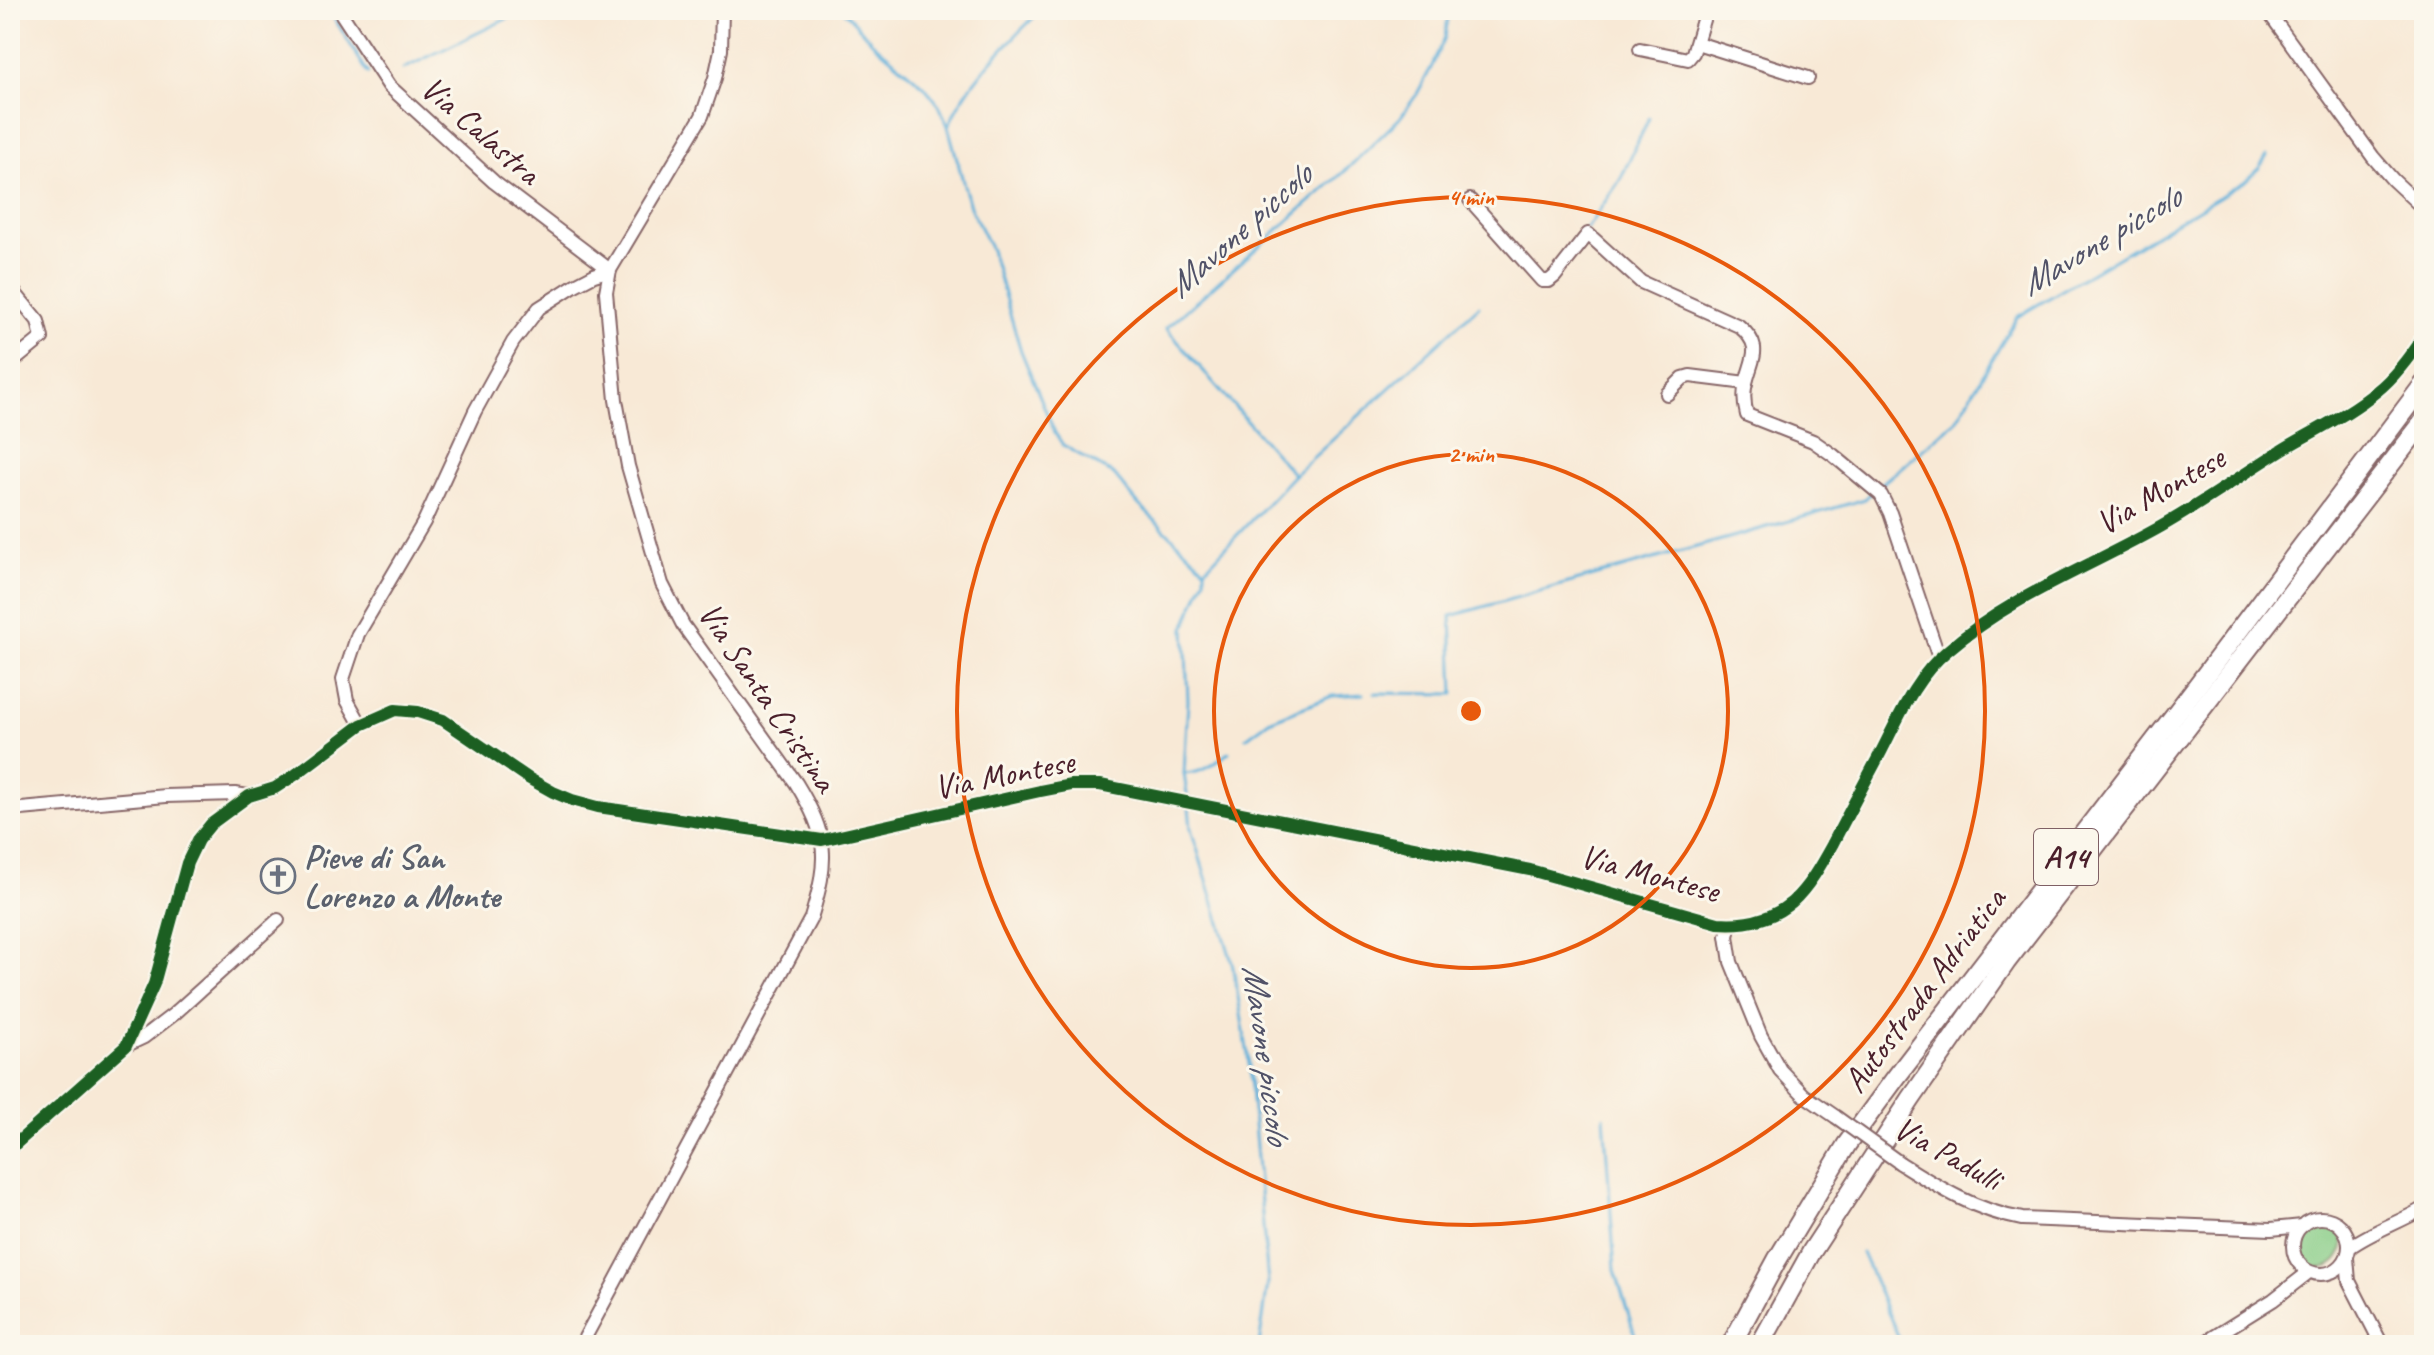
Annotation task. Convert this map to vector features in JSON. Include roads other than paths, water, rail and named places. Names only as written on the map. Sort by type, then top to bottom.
[{"type":"highway","name":"Autostrada Adriatica","points":[[1731,1345],[1777,1260],[1847,1144],[2424,384]]},
{"type":"highway","name":"Autostrada Adriatica","points":[[1760,1345],[1828,1226],[2006,962],[2424,421]]},
{"type":"street","name":"Via Calastra","points":[[339,10],[389,86],[494,182],[610,270]]},
{"type":"street","name":"Via Santa Cristina","points":[[581,1345],[811,918],[822,882],[824,857],[816,819],[796,783],[683,625],[662,584],[628,466],[616,400],[606,292],[610,270],[702,116],[721,50],[722,10]]},
{"type":"street","points":[[1640,49],[1688,59],[1697,43],[1706,10]]},
{"type":"street","points":[[2267,10],[2373,157],[2424,209]]},
{"type":"street","points":[[1697,43],[1808,78]]},
{"type":"street","points":[[1470,200],[1542,281],[1549,281],[1555,276],[1588,234],[1641,282],[1739,326],[1751,336],[1755,353],[1746,383],[1744,403],[1747,415],[1813,441],[1881,495],[1890,513],[1939,658]]},
{"type":"street","points":[[361,725],[347,700],[343,679],[358,634],[424,522],[483,397],[513,342],[539,308],[585,280],[610,270]]},
{"type":"street","points":[[10,287],[38,321],[42,338],[10,364]]},
{"type":"street","name":"Via Montese","points":[[822,840],[1071,785],[1100,785],[1530,870],[1718,923],[1758,920],[1776,913],[1793,901],[1813,877],[1911,693],[1939,658],[1998,614],[2068,573],[2160,527],[2357,406],[2379,390],[2424,335]]},
{"type":"street","points":[[1667,394],[1683,378],[1690,376],[1746,383]]},
{"type":"street","points":[[126,1046],[154,984],[181,884],[193,852],[211,824],[249,796],[275,788],[295,775],[361,725],[395,710],[418,712],[443,720],[528,778],[572,800],[598,807],[822,840]]},
{"type":"street","points":[[10,810],[166,796],[249,796]]},
{"type":"street","points":[[10,1149],[126,1046],[144,1037],[174,1014],[278,920]]},
{"type":"street","name":"Via Padulli","points":[[1730,924],[1727,936],[1731,962],[1761,1036],[1780,1070],[1804,1095],[1947,1192],[2006,1216],[2048,1221],[2271,1229],[2302,1226]]},
{"type":"street","points":[[2271,1229],[2294,1251],[2298,1263],[2309,1272],[2324,1275],[2338,1270],[2348,1253],[2374,1231],[2400,1222],[2424,1208]]},
{"type":"street","points":[[2286,1289],[2297,1231],[2309,1221],[2326,1218],[2342,1226],[2374,1231]]},
{"type":"street","points":[[2342,1226],[2349,1239],[2349,1281],[2382,1345]]},
{"type":"street","points":[[2201,1345],[2273,1300],[2309,1272]]},
{"type":"street","points":[[2331,1273],[2349,1281]]},
{"type":"waterway","points":[[329,10],[368,73]]},
{"type":"waterway","points":[[403,69],[525,10]]},
{"type":"waterway","name":"Mavone piccolo","points":[[843,10],[872,42],[924,86],[939,105],[948,126],[970,207],[991,250],[1021,351],[1055,433],[1063,445],[1114,475],[1139,505],[1205,569],[1205,578],[1185,628],[1188,701],[1184,774],[1188,800]]},
{"type":"waterway","name":"Mavone piccolo","points":[[949,125],[977,78],[1041,10]]},
{"type":"waterway","name":"Mavone piccolo","points":[[1205,569],[1294,475],[1166,328],[1345,171],[1400,118],[1432,66],[1445,37],[1449,10]]},
{"type":"waterway","name":"Mavone piccolo","points":[[1587,228],[1620,180],[1649,118]]},
{"type":"waterway","name":"Mavone piccolo","points":[[1879,486],[1956,421],[2017,317],[2244,182],[2267,156]]},
{"type":"waterway","name":"Mavone piccolo","points":[[1294,475],[1479,306]]},
{"type":"waterway","name":"Mavone piccolo","points":[[1375,693],[1454,694],[1451,616],[1814,514],[1865,499],[1871,493]]},
{"type":"waterway","name":"Mavone piccolo","points":[[1246,738],[1269,721],[1332,696],[1363,694]]},
{"type":"waterway","name":"Mavone piccolo","points":[[1184,774],[1209,767],[1229,752]]},
{"type":"waterway","name":"Mavone piccolo","points":[[1189,807],[1191,829],[1232,962],[1248,1055],[1268,1283],[1259,1345]]},
{"type":"waterway","name":"Mavone piccolo","points":[[1604,1116],[1615,1270],[1638,1345]]},
{"type":"waterway","name":"Mavone piccolo","points":[[1862,1253],[1902,1345]]},
{"type":"place","name":"Pieve di San Lorenzo a Monte","points":[[278,876]]}]
